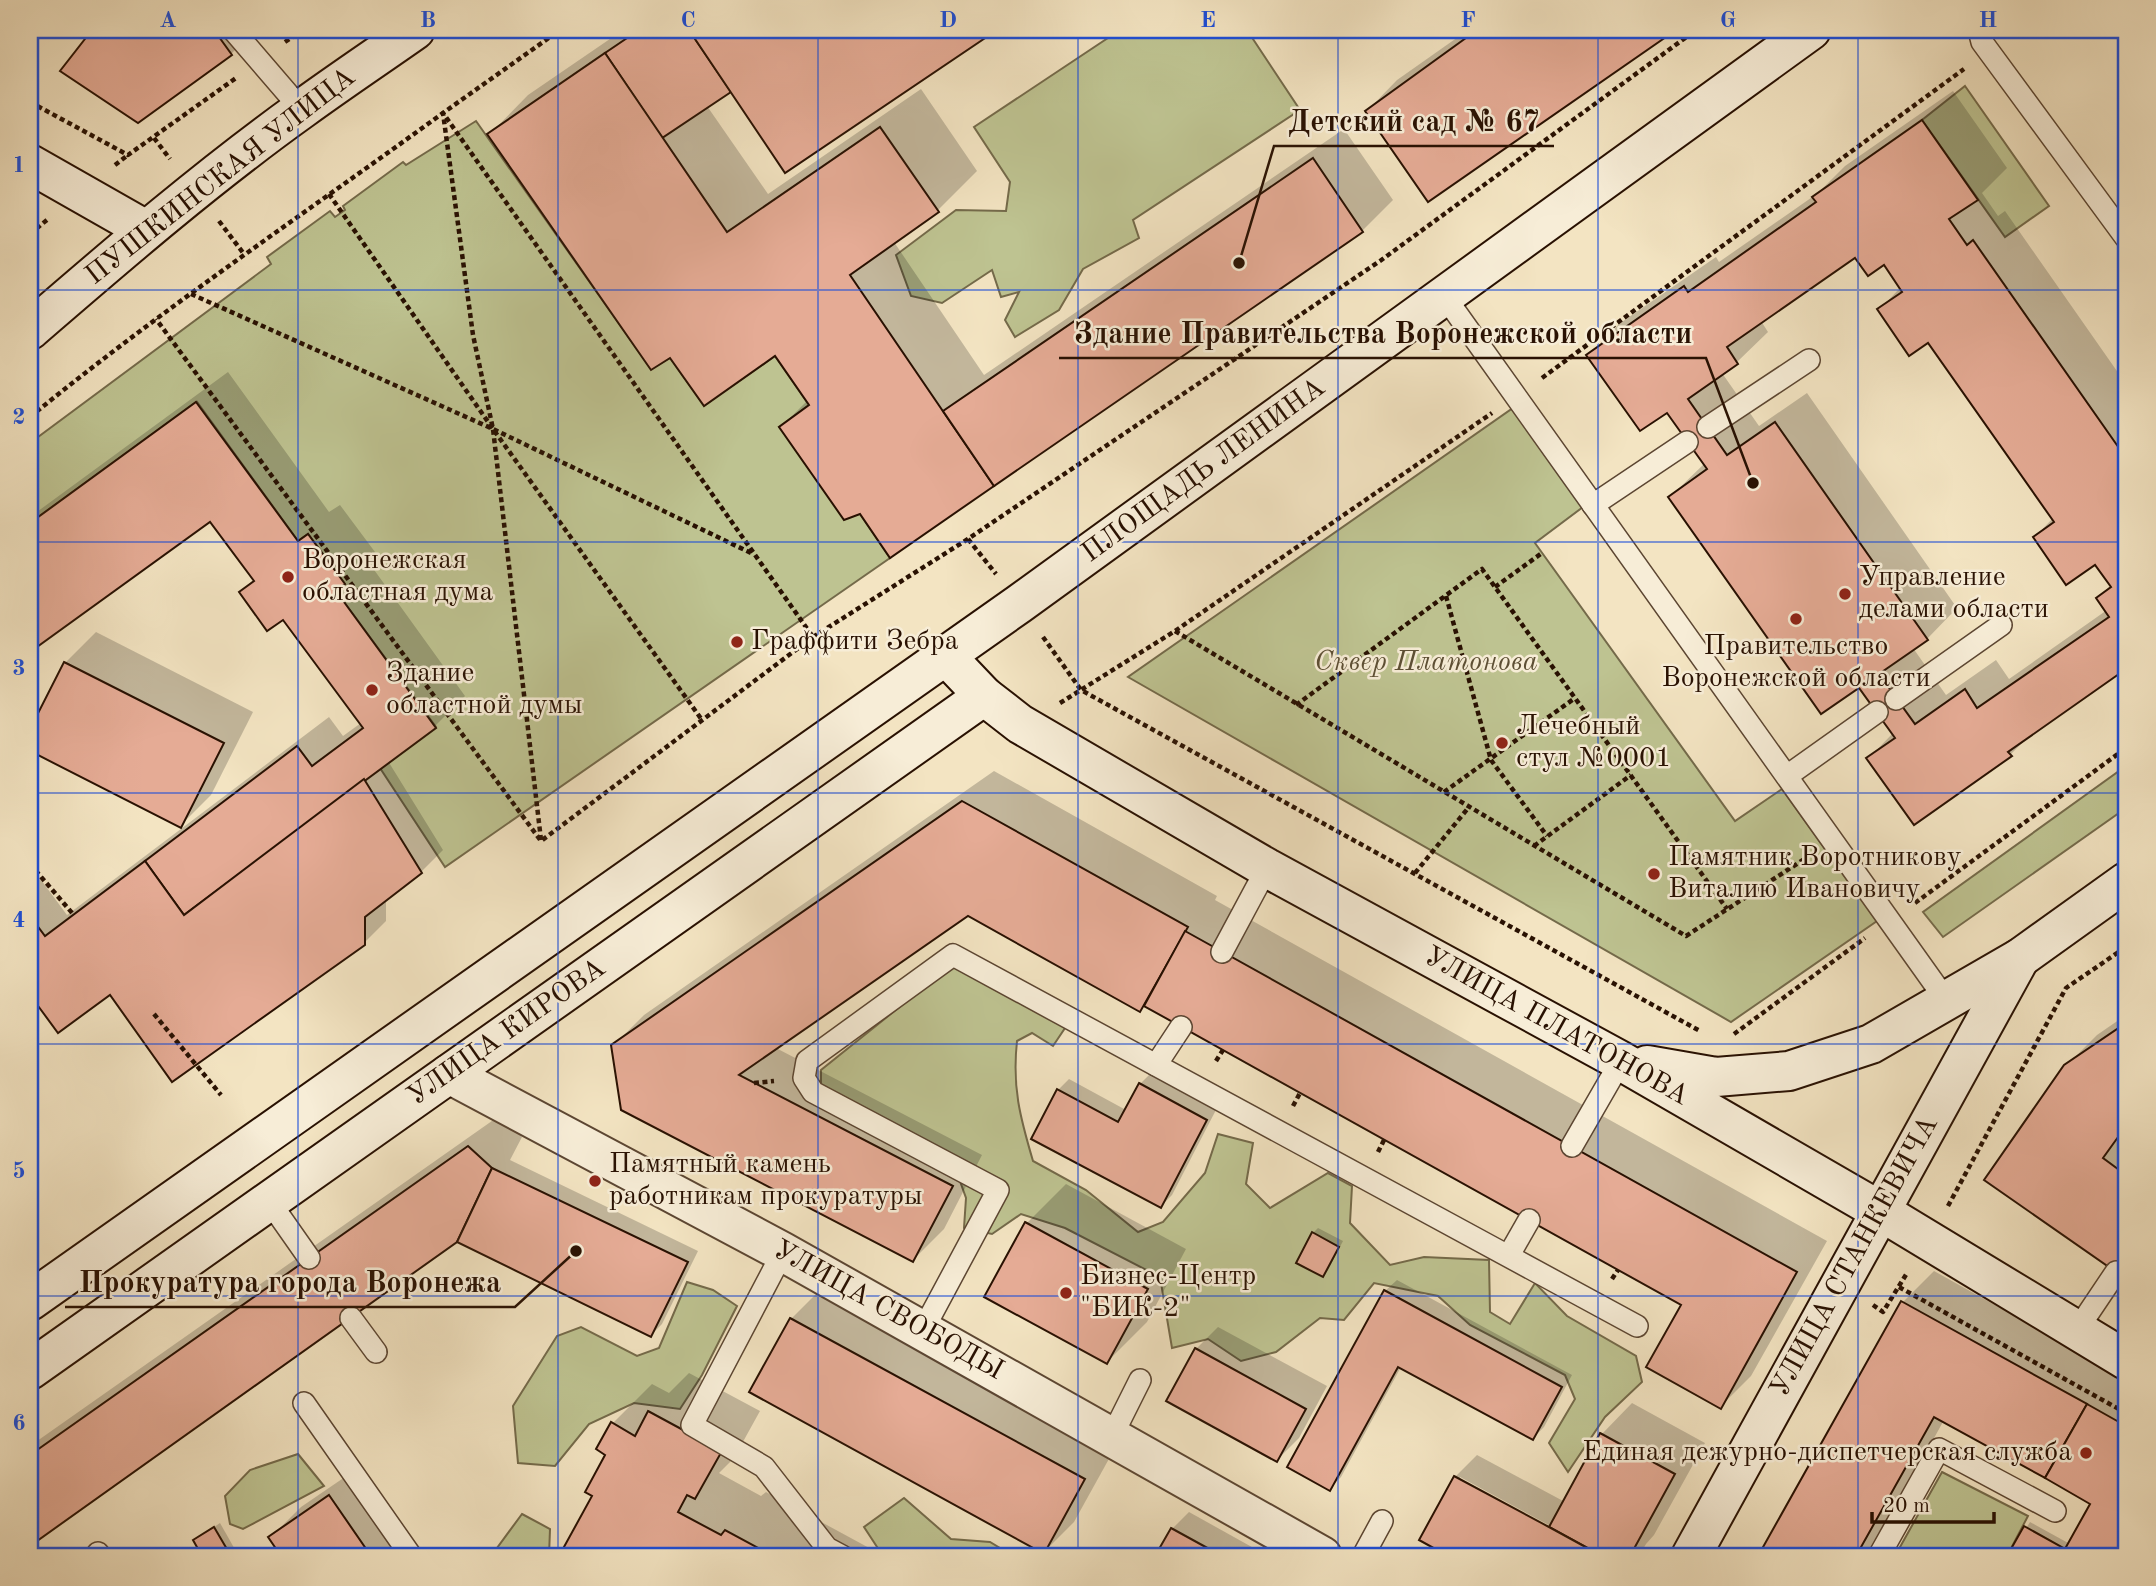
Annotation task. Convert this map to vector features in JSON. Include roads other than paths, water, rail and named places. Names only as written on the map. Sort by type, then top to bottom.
[{"type":"main road","name":"ПУШКИНСКАЯ УЛИЦА","points":[[30,330],[146,230],[300,109],[415,30]]},
{"type":"main road","name":"ПЛОЩАДЬ ЛЕНИНА","points":[[945,655],[1445,297],[1811,30]]},
{"type":"main road","points":[[30,164],[146,230]]},
{"type":"main road","points":[[945,655],[984,696]]},
{"type":"main road","name":"УЛИЦА КИРОВА","points":[[30,1301],[945,655]]},
{"type":"main road","name":"УЛИЦА КИРОВА","points":[[30,1370],[984,696]]},
{"type":"main road","name":"УЛИЦА ПЛАТОНОВА","points":[[984,696],[1020,724],[1267,868],[1621,1061],[1880,1211],[2126,1360]]},
{"type":"main road","points":[[1621,1061],[1716,1077],[1789,1071],[1871,1044],[2020,958],[2126,882]]},
{"type":"main road","name":"УЛИЦА СТАНКЕВИЧА","points":[[1690,1556],[2020,958]]},
{"type":"main road","name":"УЛИЦА СВОБОДЫ","points":[[449,1074],[783,1252],[1322,1556]]},
{"type":"lane","points":[[233,30],[300,109]]},
{"type":"lane","points":[[1979,30],[1982,41],[2126,237]]},
{"type":"lane","points":[[1445,297],[1946,1000]]},
{"type":"lane","points":[[1708,427],[1809,360]]},
{"type":"lane","points":[[1593,505],[1687,442]]},
{"type":"lane","points":[[1896,699],[2001,625]]},
{"type":"lane","points":[[1787,776],[1877,712]]},
{"type":"lane","points":[[1223,952],[1267,868]]},
{"type":"lane","points":[[923,1330],[998,1190],[813,1092],[804,1078],[807,1061],[953,955],[1637,1326]]},
{"type":"lane","points":[[1156,1066],[1181,1027]]},
{"type":"lane","points":[[1572,1146],[1621,1061]]},
{"type":"lane","points":[[269,1201],[309,1258]]},
{"type":"lane","points":[[1509,1255],[1529,1220]]},
{"type":"lane","points":[[783,1252],[691,1425],[764,1467],[827,1548],[842,1556]]},
{"type":"lane","points":[[2077,1330],[2116,1272]]},
{"type":"lane","points":[[351,1318],[376,1352]]},
{"type":"lane","points":[[1112,1436],[1140,1380]]},
{"type":"lane","points":[[304,1403],[411,1556]]},
{"type":"lane","points":[[1880,1556],[1940,1449],[2055,1511]]},
{"type":"lane","points":[[1363,1556],[1382,1521]]},
{"type":"place","name":"Детский сад № 67","points":[[1239,263]]},
{"type":"place","name":"Здание Правительства Воронежской области","points":[[1753,483]]},
{"type":"place","name":"Воронежская областная дума","points":[[288,577]]},
{"type":"place","name":"Управление делами области","points":[[1845,594]]},
{"type":"place","name":"Правительство Воронежской области","points":[[1796,619]]},
{"type":"place","name":"Граффити Зебра","points":[[737,642]]},
{"type":"place","name":"Здание областной думы","points":[[372,690]]},
{"type":"place","name":"Лечебный стул №0001","points":[[1502,743]]},
{"type":"place","name":"Памятник Воротникову Виталию Ивановичу","points":[[1654,874]]},
{"type":"place","name":"Памятный камень работникам прокуратуры","points":[[595,1181]]},
{"type":"place","name":"Прокуратура города Воронежа","points":[[576,1251]]},
{"type":"place","name":"Бизнес-Центр \"БИК-2\"","points":[[1066,1293]]},
{"type":"place","name":"Единая дежурно-диспетчерская служба","points":[[2086,1453]]},
{"type":"park label","name":"Сквер Платонова","points":[[1426,663]]}]
